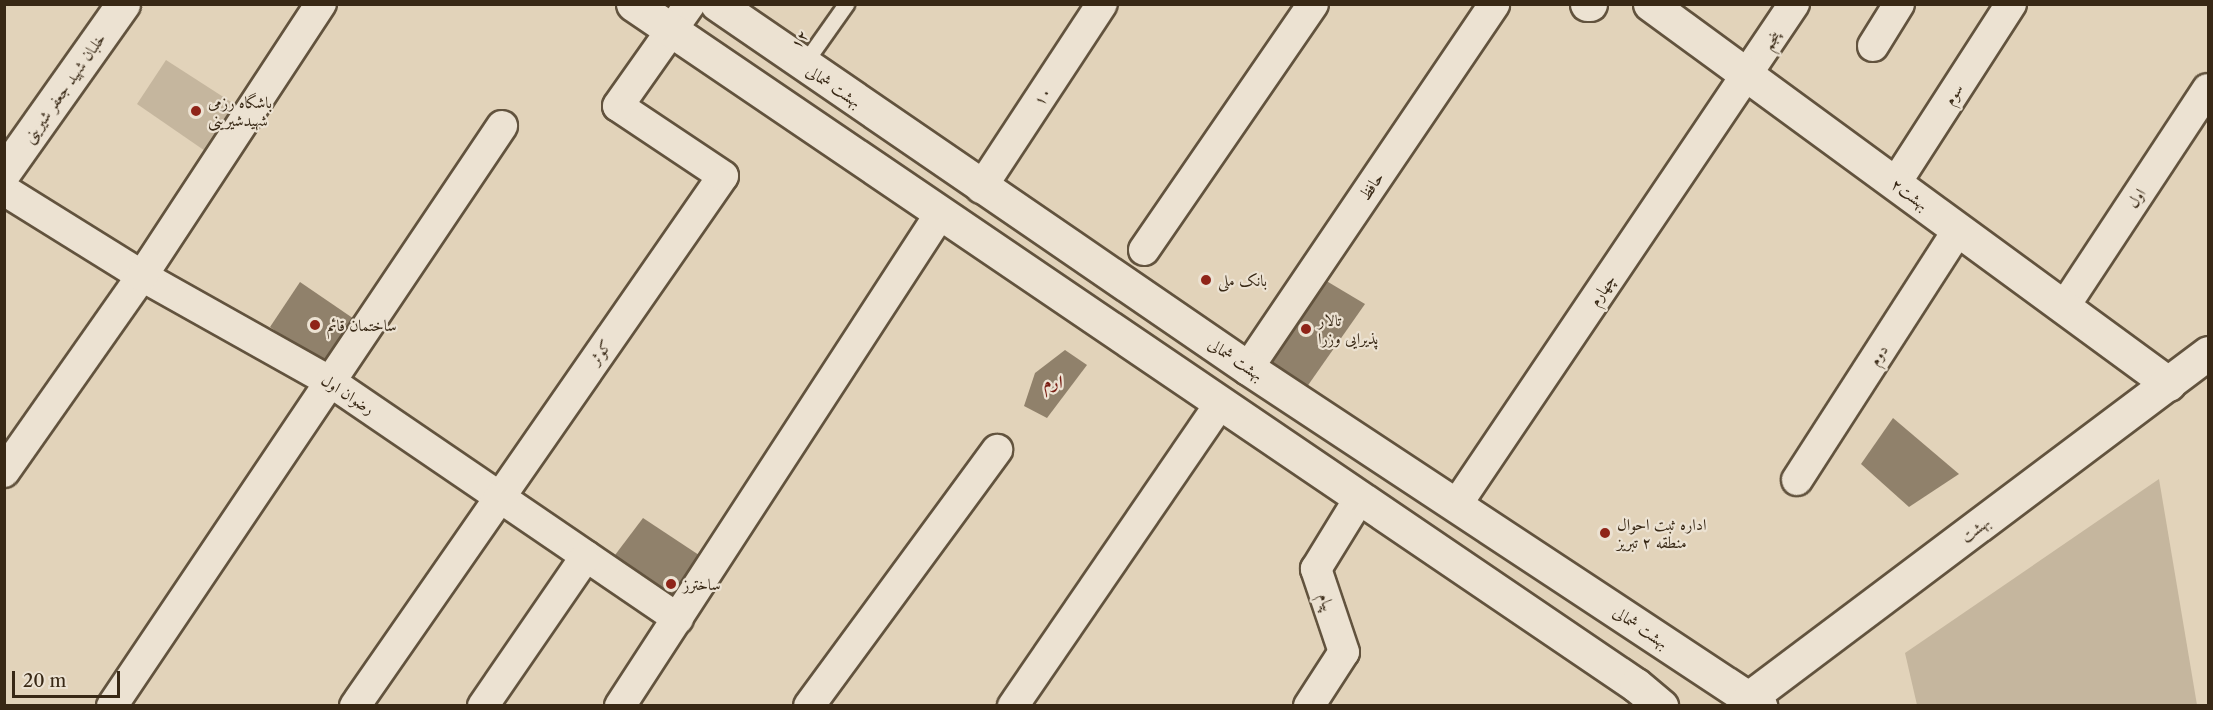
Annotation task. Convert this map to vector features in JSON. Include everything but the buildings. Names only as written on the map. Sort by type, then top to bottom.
[{"type":"main road","name":"خلبان شهید جعفر شیرینی","points":[[4,172],[123,4]]},
{"type":"main road","points":[[633,4],[669,31],[1636,685],[1661,705]]},
{"type":"main road","name":"بهشت شمالی","points":[[717,4],[981,188],[1751,703]]},
{"type":"main road","name":"بهشت۲","points":[[1650,4],[2169,384]]},
{"type":"main road","name":"بهشت","points":[[1751,703],[2208,353]]},
{"type":"street","points":[[4,472],[142,276],[321,4]]},
{"type":"street","points":[[669,31],[690,4]]},
{"type":"street","name":"۱۰","points":[[981,188],[1102,4]]},
{"type":"street","points":[[1144,250],[1313,4]]},
{"type":"street","name":"حافظ","points":[[1248,368],[1494,4]]},
{"type":"street","name":"پنجم","points":[[1748,76],[1794,4]]},
{"type":"street","points":[[1873,46],[1899,4]]},
{"type":"street","name":"سوم","points":[[1895,184],[2011,4]]},
{"type":"street","name":"کوثر","points":[[355,705],[723,176],[618,106],[669,31]]},
{"type":"street","name":"چهارم","points":[[1456,504],[1748,76]]},
{"type":"street","name":"اول","points":[[2064,307],[2208,89]]},
{"type":"street","points":[[112,705],[332,382],[501,126]]},
{"type":"street","name":"رضوان اول","points":[[4,190],[142,276],[332,382],[678,619]]},
{"type":"street","points":[[620,705],[940,214]]},
{"type":"street","name":"دوم","points":[[1797,480],[1958,230]]},
{"type":"street","points":[[1013,705],[1220,404]]},
{"type":"street","points":[[808,705],[996,450]]},
{"type":"street","name":"پیام","points":[[1309,705],[1344,652],[1316,569],[1359,499]]},
{"type":"street","points":[[483,705],[586,556]]},
{"type":"lane","name":"۱۲","points":[[803,64],[846,4]]},
{"type":"shaded area","name":"باشگاه رزمی شهیدشیرینی","points":[[166,60],[256,118],[224,164],[137,104]]},
{"type":"shaded area","points":[[2159,479],[2197,705],[1917,705],[1905,653]]},
{"type":"place","name":"باشگاه رزمی شهیدشیرینی","points":[[196,111]]},
{"type":"place","name":"بانک ملی","points":[[1206,280]]},
{"type":"place","name":"ساختمان قائم","points":[[315,325]]},
{"type":"place","name":"تالار پذیرایی وزرا","points":[[1306,329]]},
{"type":"place","name":"اداره ثبت احوال منطقه ۲ تبریز","points":[[1605,533]]},
{"type":"place","name":"ساخترز","points":[[671,584]]},
{"type":"district","name":"ارم","points":[[1053,382]]}]
